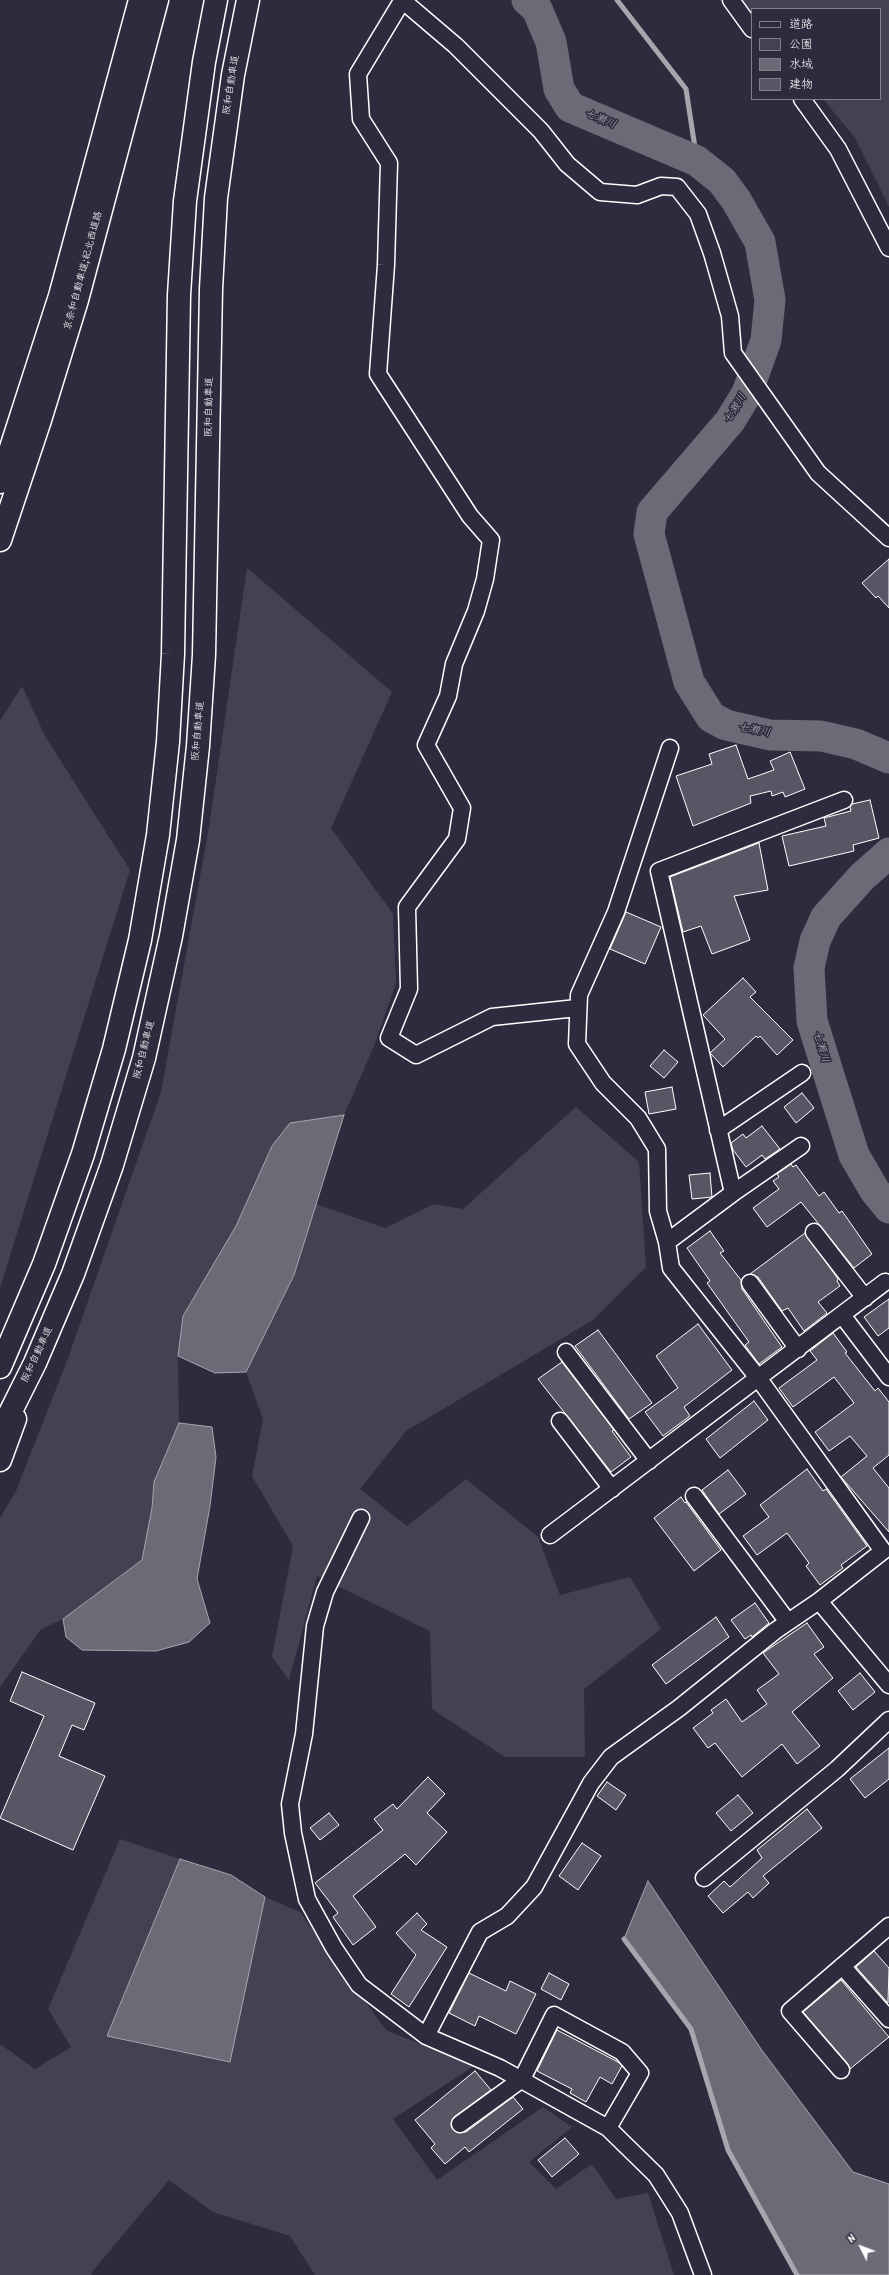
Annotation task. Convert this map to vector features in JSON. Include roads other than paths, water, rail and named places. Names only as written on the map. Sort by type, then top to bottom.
[{"type":"highway","name":"京奈和自動車道;紀北西道路","points":[[0,540],[31,420],[62,288],[140,0]]},
{"type":"highway","name":"京奈和自動車道;紀北西道路","points":[[0,482],[31,420],[76,300],[157,0]]},
{"type":"highway","points":[[0,1367],[44,1264],[83,1154],[114,1049],[140,940],[158,835],[168,742],[173,654],[179,295],[185,201],[204,62],[216,0]]},
{"type":"highway","name":"阪和自動車道","points":[[0,1433],[35,1363],[73,1274],[112,1165],[144,1058],[171,936],[188,840],[198,746],[204,655],[212,289],[216,198],[233,75],[248,0]]},
{"type":"highway","points":[[0,1337],[28,1273],[74,1155],[140,940]]},
{"type":"highway","points":[[0,1460],[35,1363]]},
{"type":"street","points":[[578,1008],[492,1017],[416,1055],[388,1038],[409,989],[407,907],[456,839],[462,808],[426,745],[448,696],[454,664],[476,611],[485,579],[491,540],[470,516],[378,374],[386,265],[389,163],[361,119],[358,74],[402,0],[456,46],[541,131],[567,164],[600,192],[637,195],[662,186],[677,187],[698,214],[712,253],[730,316],[733,353],[818,473],[889,538]]},
{"type":"street","points":[[731,0],[751,29]]},
{"type":"street","points":[[803,100],[838,149],[889,248]]},
{"type":"street","points":[[426,2036],[480,1932],[507,1916],[534,1888],[591,1783],[611,1757],[679,1708],[788,1622],[886,1548],[759,1378],[671,1268],[667,1242],[658,1211],[657,1149],[638,1118],[603,1084],[577,1044],[579,995],[616,912],[670,748]]},
{"type":"street","points":[[733,1194],[658,871],[844,800]]},
{"type":"street","points":[[718,1130],[802,1073]]},
{"type":"street","points":[[667,1242],[801,1146]]},
{"type":"street","points":[[814,1232],[865,1298]]},
{"type":"street","points":[[550,1535],[649,1462],[885,1282]]},
{"type":"street","points":[[750,1283],[798,1348]]},
{"type":"street","points":[[842,1315],[889,1377]]},
{"type":"street","points":[[566,1352],[649,1462]]},
{"type":"street","points":[[560,1421],[612,1489]]},
{"type":"street","points":[[694,1496],[788,1622]]},
{"type":"street","points":[[361,1518],[325,1592],[315,1626],[304,1734],[290,1804],[293,1834],[307,1899],[334,1948],[360,1985],[426,2036],[522,2079],[608,2128],[656,2175],[680,2213],[703,2275]]},
{"type":"street","points":[[819,1600],[887,1678]]},
{"type":"street","points":[[704,1878],[837,1768],[889,1720]]},
{"type":"street","points":[[841,2070],[790,2011],[889,1926]]},
{"type":"street","points":[[842,1966],[889,2019]]},
{"type":"street","points":[[460,2124],[522,2079],[554,2015],[622,2052],[640,2073],[608,2128]]},
{"type":"water","points":[[344,1115],[294,1275],[246,1372],[215,1373],[178,1356],[183,1316],[236,1226],[272,1146],[290,1123]]},
{"type":"water","points":[[179,1423],[212,1427],[216,1457],[210,1506],[197,1579],[210,1623],[189,1642],[156,1651],[82,1650],[66,1637],[63,1619],[142,1560],[152,1508],[154,1482]]},
{"type":"water","points":[[180,1859],[231,1875],[265,1897],[230,2062],[107,2036]]},
{"type":"water","points":[[648,1881],[761,2049],[853,2172],[889,2184],[889,2275],[797,2275],[728,2150],[691,2029],[624,1939]]},
{"type":"waterway","name":"七瀬川","points":[[527,0],[537,9],[551,42],[559,89],[570,107],[697,161],[722,181],[736,200],[760,242],[770,300],[766,340],[747,393],[730,421],[652,512],[649,534],[689,682],[711,717],[726,725],[770,735],[821,736],[856,744],[889,758]]},
{"type":"waterway","points":[[617,0],[686,89],[697,161]]},
{"type":"waterway","name":"七瀬川","points":[[889,853],[862,877],[826,917],[815,941],[809,968],[812,1021],[854,1155],[875,1191],[889,1208]]},
{"type":"waterway","points":[[624,1939],[691,2029],[728,2150],[797,2275]]}]
